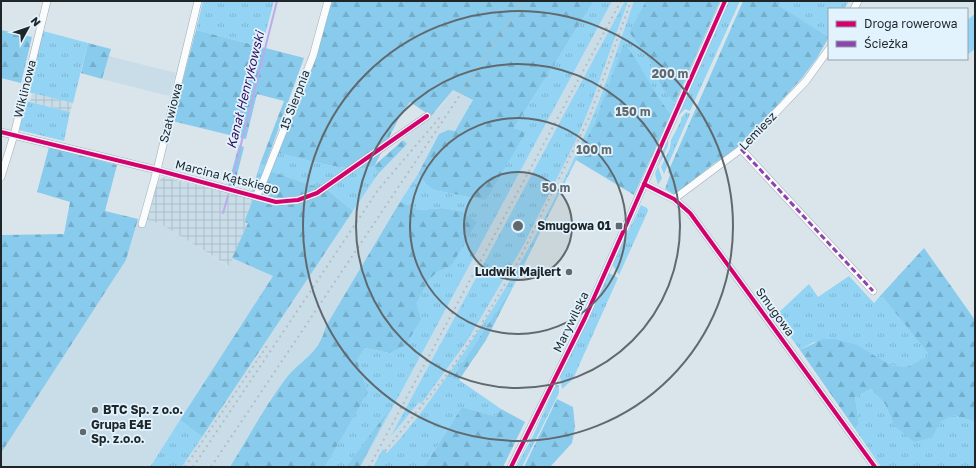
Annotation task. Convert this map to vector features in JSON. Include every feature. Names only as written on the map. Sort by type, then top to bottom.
[{"type":"street","name":"Wiklinowa","points":[[1,177],[14,135],[47,1]]},
{"type":"street","name":"Szałwiowa","points":[[142,224],[157,170],[198,1]]},
{"type":"street","name":"15 Sierpnia","points":[[256,196],[261,187],[312,56],[328,1]]},
{"type":"street","name":"Marywilska","points":[[511,467],[585,318],[725,1]]},
{"type":"street","name":"Lemiesz","points":[[674,199],[741,149],[806,81],[828,50]]},
{"type":"street","name":"Marcina Kątskiego","points":[[1,132],[157,170],[276,202],[298,200],[317,193],[427,116]]},
{"type":"street","points":[[741,149],[873,291]]},
{"type":"street","name":"Smugowa","points":[[644,184],[674,199],[690,213],[875,467]]},
{"type":"shaded area","points":[[594,1],[646,1],[624,43],[594,124],[486,340],[459,380],[501,409],[495,416],[462,407],[424,467],[325,467],[389,353]]},
{"type":"shaded area","points":[[109,56],[176,73],[169,96],[102,79]]},
{"type":"shaded area","points":[[453,90],[473,100],[455,131],[439,134],[418,174],[326,326],[324,336],[317,350],[285,380],[230,467],[182,467],[378,174],[407,144],[403,140],[440,107]]},
{"type":"shaded area","points":[[32,93],[73,103],[70,112],[30,102]]},
{"type":"shaded area","points":[[163,177],[253,199],[244,221],[248,223],[229,266],[164,226],[146,219],[154,185]]},
{"type":"shaded area","points":[[138,219],[146,219],[164,226],[228,266],[232,258],[273,276],[150,467],[1,467],[1,453],[126,260]]},
{"type":"green space","points":[[203,1],[274,1],[262,47],[196,30]]},
{"type":"green space","points":[[332,1],[594,1],[514,128],[526,132],[487,198],[483,200],[434,190],[427,185],[418,174],[439,134],[448,130],[455,131],[473,100],[453,90],[431,116],[410,102],[400,116],[375,165],[403,140],[407,144],[378,174],[374,166],[365,168],[341,167],[278,153],[314,60]]},
{"type":"green space","points":[[594,1],[612,1],[362,464],[389,412],[346,467],[325,467],[368,392],[357,360],[365,348],[389,353],[429,280],[437,272],[451,266],[461,211],[442,208],[419,210],[400,202],[418,174],[427,185],[434,190],[483,200],[526,132],[514,128]]},
{"type":"green space","points":[[625,1],[628,1],[577,138],[523,246],[467,341],[421,404],[419,402],[391,436]]},
{"type":"green space","points":[[634,1],[646,1],[629,32],[649,60],[662,88],[674,101],[682,87],[671,114],[660,100],[624,44],[594,124],[514,285],[452,379],[459,380],[501,409],[495,416],[462,407],[424,467],[373,467],[383,449],[387,453],[410,426],[468,347],[530,246],[566,176],[598,104]]},
{"type":"green space","points":[[646,1],[720,1],[674,102],[662,88],[649,60],[629,32]]},
{"type":"green space","points":[[729,1],[740,1],[690,111],[685,109],[678,116]]},
{"type":"green space","points":[[743,1],[781,1],[779,6],[828,36],[817,58],[802,78],[738,148],[713,164],[675,195],[665,189],[670,175],[668,172]]},
{"type":"green space","points":[[781,1],[849,1],[845,8],[828,8],[828,36],[778,6]]},
{"type":"green space","points":[[975,14],[975,49],[968,54],[968,19]]},
{"type":"green space","points":[[1,30],[32,37],[21,83],[1,78]]},
{"type":"green space","points":[[196,30],[304,58],[265,166],[260,164],[284,101],[257,94],[246,139],[172,121]]},
{"type":"green space","points":[[43,31],[88,43],[73,103],[28,92]]},
{"type":"green space","points":[[88,43],[111,49],[102,79],[81,73]]},
{"type":"green space","points":[[624,43],[658,97],[671,114],[634,195],[576,160],[594,124]]},
{"type":"green space","points":[[26,101],[70,112],[64,141],[19,130]]},
{"type":"green space","points":[[686,112],[690,114],[664,174],[661,167],[681,118]]},
{"type":"green space","points":[[668,138],[668,146],[658,167],[662,178],[658,185],[655,174]]},
{"type":"green space","points":[[239,145],[244,147],[234,187],[228,185]]},
{"type":"green space","points":[[49,147],[117,165],[105,211],[138,219],[126,260],[1,453],[1,235],[64,234],[70,202],[37,192]]},
{"type":"green space","points":[[278,153],[341,167],[365,168],[374,166],[378,174],[353,211],[329,191],[270,171]]},
{"type":"green space","points":[[260,164],[265,166],[256,192],[252,191]]},
{"type":"green space","points":[[270,171],[329,191],[353,211],[202,437],[180,420],[273,276],[232,258],[248,223],[244,222],[253,199],[259,201]]},
{"type":"green space","points":[[400,202],[419,210],[442,208],[461,211],[477,222],[451,266],[437,272],[429,280],[416,304],[421,319],[406,345],[389,353],[365,348],[357,360],[368,392],[325,467],[230,467],[263,412],[284,381],[290,373],[314,351],[323,336],[326,326]]},
{"type":"green space","points":[[641,205],[647,208],[648,211],[619,275],[613,266],[614,261]]},
{"type":"green space","points":[[924,248],[975,320],[975,422],[953,415],[940,422],[933,437],[914,442],[894,425],[885,404],[871,389],[855,397],[859,424],[855,429],[800,350],[823,339],[834,339],[857,345],[890,365],[907,367],[930,355],[881,295]]},
{"type":"green space","points":[[609,273],[618,278],[573,379],[562,389],[560,376]]},
{"type":"green space","points":[[849,276],[874,303],[881,295],[931,355],[907,367],[890,365],[814,342],[800,350],[775,316],[809,284],[818,297]]},
{"type":"green space","points":[[514,285],[486,340],[459,380],[452,379]]},
{"type":"green space","points":[[556,385],[559,385],[559,393],[522,467],[516,467],[533,436]]},
{"type":"green space","points":[[871,389],[885,404],[894,425],[933,437],[940,421],[953,415],[975,422],[975,467],[881,467],[855,429],[859,424],[855,397]]},
{"type":"green space","points":[[557,399],[573,407],[575,427],[572,443],[550,467],[524,467]]},
{"type":"green space","points":[[462,407],[495,416],[501,409],[525,422],[503,467],[424,467]]},
{"type":"green space","points":[[390,409],[360,467],[346,467]]},
{"type":"green space","points":[[180,420],[202,437],[182,467],[150,467]]},
{"type":"waterway","name":"Kanał Henrykowski","points":[[231,184],[277,1]]},
{"type":"waterway","name":"Kanał Henrykowski","points":[[223,213],[228,196]]},
{"type":"railway","points":[[211,467],[523,1]]},
{"type":"railway","points":[[369,467],[621,1]]},
{"type":"railway","points":[[385,451],[449,372],[481,325],[518,262],[589,118],[631,1]]},
{"type":"railway","points":[[193,467],[378,190],[441,116]]},
{"type":"railway","points":[[185,467],[269,343]]},
{"type":"marked path","points":[[741,149],[873,291]]},
{"type":"cycle path","points":[[511,467],[585,318],[725,1]]},
{"type":"cycle path","points":[[1,132],[157,170],[276,202],[298,200],[317,193],[427,116]]},
{"type":"cycle path","points":[[644,184],[674,199],[690,213],[875,467]]},
{"type":"place","name":"Smugowa 01","points":[[619,226]]},
{"type":"place","name":"Ludwik Majlert","points":[[569,272]]},
{"type":"place","name":"BTC Sp. z o.o.","points":[[95,410]]},
{"type":"place","name":"Grupa E4E Sp. z.o.o.","points":[[83,432]]}]
